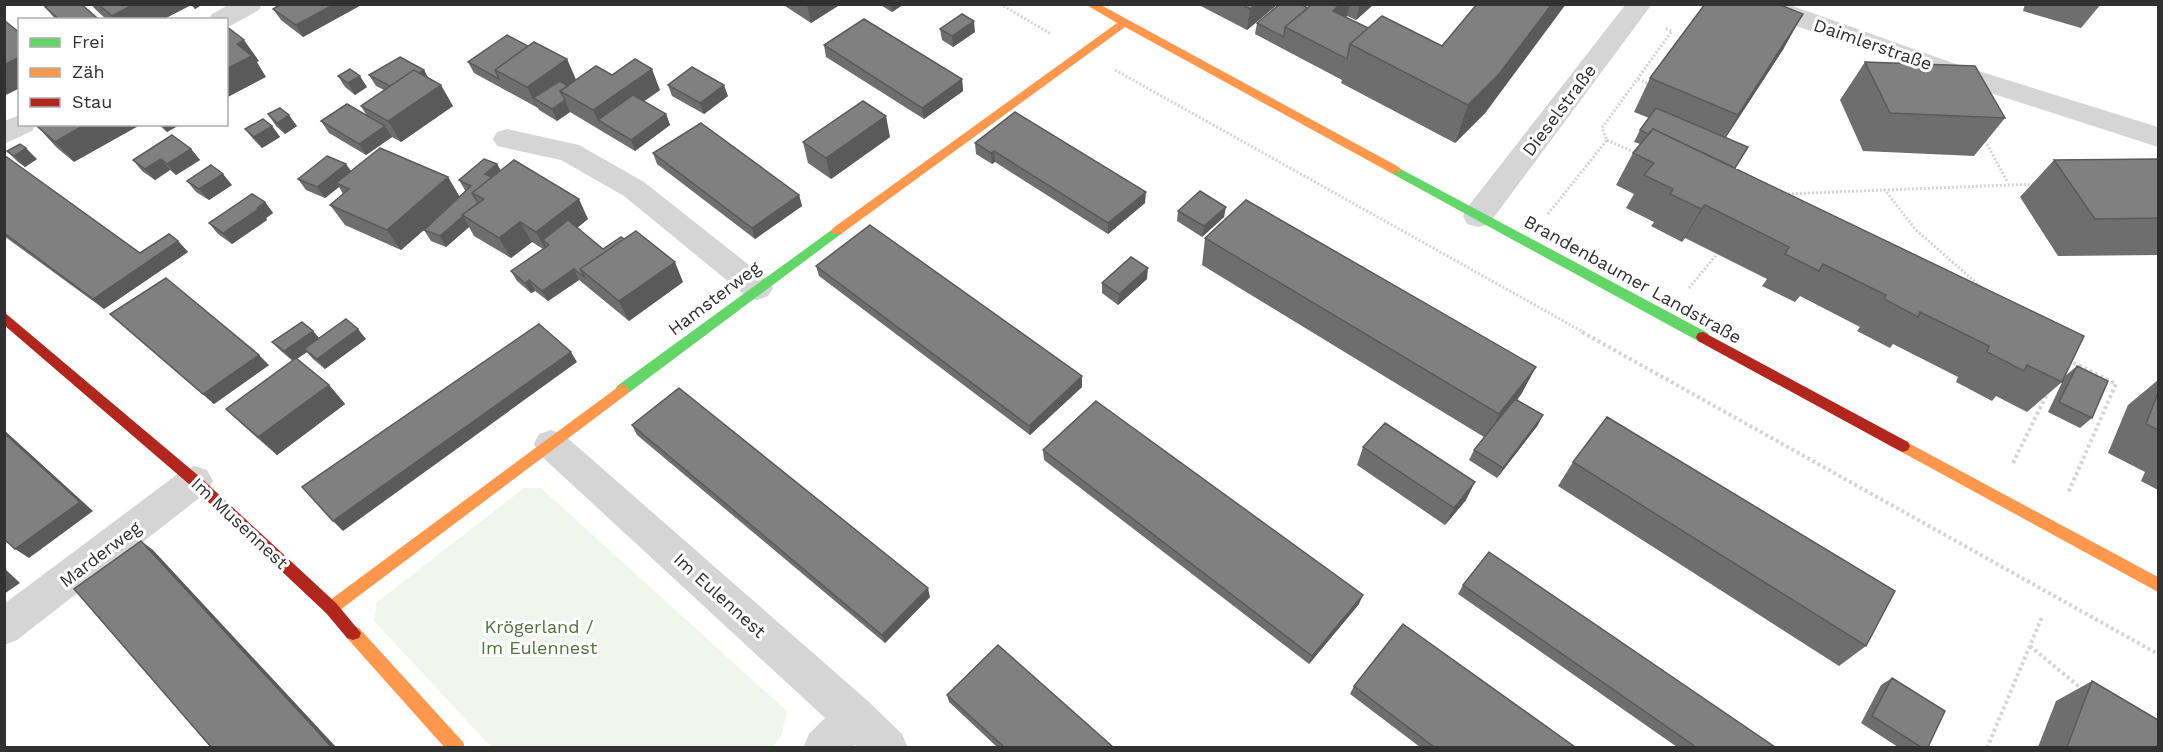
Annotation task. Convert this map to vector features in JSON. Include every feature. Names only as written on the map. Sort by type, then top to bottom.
[{"type":"street","points":[[225,18],[250,4]]},
{"type":"street","name":"Brandenbaumer Landstraße","points":[[1090,4],[2158,585]]},
{"type":"street","name":"Daimlerstraße","points":[[1760,4],[1944,69],[2158,137]]},
{"type":"street","name":"Dieselstraße","points":[[1478,216],[1648,15]]},
{"type":"street","name":"Hamsterweg","points":[[331,608],[757,288],[1124,23]]},
{"type":"street","points":[[4,134],[18,126]]},
{"type":"street","points":[[507,139],[568,152],[634,189],[757,288]]},
{"type":"street","name":"Im Musennest","points":[[4,316],[195,481],[331,608],[457,747]]},
{"type":"street","name":"Im Eulennest","points":[[551,444],[888,747]]},
{"type":"street","name":"Marderweg","points":[[4,627],[195,481]]},
{"type":"street","points":[[823,747],[855,716]]},
{"type":"path","points":[[1000,4],[2158,654]]},
{"type":"path","points":[[1648,15],[1680,34]]},
{"type":"path","points":[[1641,155],[1607,140],[1602,128],[1672,31]]},
{"type":"path","points":[[1638,79],[1653,86]]},
{"type":"path","points":[[1982,136],[2008,184]]},
{"type":"path","points":[[1546,216],[1607,140]]},
{"type":"path","points":[[2032,183],[2037,190]]},
{"type":"path","points":[[1773,194],[2044,184]]},
{"type":"path","points":[[1884,189],[1897,212],[1986,291]]},
{"type":"path","points":[[1687,292],[1717,254]]},
{"type":"path","points":[[2064,358],[2116,384],[2068,494]]},
{"type":"path","points":[[2013,465],[2049,390]]},
{"type":"path","points":[[1988,747],[2042,617]]},
{"type":"path","points":[[2030,646],[2090,696]]},
{"type":"green space","name":"Krögerland / Im Eulennest","points":[[524,488],[541,488],[787,711],[781,737],[771,748],[491,747],[374,621],[377,602]]},
{"type":"building","points":[[51,4],[81,4],[97,18],[58,18],[45,7]]},
{"type":"building","points":[[98,4],[134,4],[112,16]]},
{"type":"building","points":[[281,4],[335,4],[296,25],[273,9]]},
{"type":"building","points":[[1241,4],[1256,4],[1250,9]]},
{"type":"building","points":[[1280,4],[1300,4],[1308,8],[1285,27],[1284,37],[1257,23]]},
{"type":"building","points":[[1312,4],[1340,4],[1333,11],[1368,28],[1350,44],[1347,59],[1285,27]]},
{"type":"building","points":[[1477,4],[1552,4],[1499,74],[1468,105],[1350,44],[1382,16],[1442,46]]},
{"type":"building","points":[[1705,4],[1778,4],[1803,14],[1738,115],[1650,78]]},
{"type":"building","points":[[962,14],[974,21],[952,36],[940,29]]},
{"type":"building","points":[[864,19],[962,79],[922,108],[824,45]]},
{"type":"building","points":[[5,21],[18,31],[18,58],[4,65]]},
{"type":"building","points":[[228,28],[244,40],[237,44],[252,56],[228,68]]},
{"type":"building","points":[[507,35],[528,46],[495,70],[499,79],[468,62]]},
{"type":"building","points":[[534,42],[567,59],[527,87],[495,70]]},
{"type":"building","points":[[400,57],[424,70],[419,73],[414,70],[390,86],[369,75]]},
{"type":"building","points":[[635,59],[652,69],[593,110],[560,91],[596,66],[612,75]]},
{"type":"building","points":[[1865,62],[1975,66],[2005,118],[1890,113]]},
{"type":"building","points":[[692,67],[724,85],[700,103],[668,85]]},
{"type":"building","points":[[350,69],[360,76],[348,83],[338,76]]},
{"type":"building","points":[[414,70],[441,85],[388,121],[361,106]]},
{"type":"building","points":[[560,81],[568,86],[560,91],[565,100],[552,109],[533,98]]},
{"type":"building","points":[[633,95],[666,114],[631,140],[598,120]]},
{"type":"building","points":[[863,101],[886,116],[826,158],[803,142]]},
{"type":"building","points":[[347,104],[385,126],[359,144],[321,121]]},
{"type":"building","points":[[280,108],[289,115],[277,123],[268,114]]},
{"type":"building","points":[[1656,108],[1748,147],[1735,168],[1653,129],[1648,134],[1640,130]]},
{"type":"building","points":[[1015,112],[1146,192],[1108,223],[994,151],[991,153],[975,143]]},
{"type":"building","points":[[263,119],[272,126],[254,137],[245,129]]},
{"type":"building","points":[[701,123],[799,195],[752,228],[653,153]]},
{"type":"building","points":[[37,126],[83,126],[55,142]]},
{"type":"building","points":[[1653,129],[2084,336],[2062,382],[2027,365],[2024,371],[1987,352],[1989,346],[1920,312],[1918,317],[1884,299],[1886,295],[1823,264],[1819,271],[1785,254],[1789,247],[1705,205],[1701,209],[1670,194],[1673,189],[1644,175],[1654,163],[1633,153]]},
{"type":"building","points":[[172,135],[191,149],[167,164],[161,159],[145,169],[133,160]]},
{"type":"building","points":[[20,144],[26,148],[14,156],[7,151]]},
{"type":"building","points":[[380,148],[448,177],[387,230],[330,205],[349,189],[336,183]]},
{"type":"building","points":[[4,155],[140,253],[169,234],[178,241],[93,299],[4,233]]},
{"type":"building","points":[[327,156],[346,164],[317,187],[298,179]]},
{"type":"building","points":[[484,159],[497,164],[485,174],[492,177],[472,193],[478,203],[440,236],[424,230],[471,186],[459,180]]},
{"type":"building","points":[[2158,159],[2158,218],[2095,219],[2054,160]]},
{"type":"building","points":[[514,160],[579,199],[536,232],[520,222],[499,238],[462,215],[484,199],[472,193]]},
{"type":"building","points":[[211,165],[223,174],[199,189],[187,181]]},
{"type":"building","points":[[1200,191],[1226,207],[1204,226],[1178,211]]},
{"type":"building","points":[[252,194],[265,202],[257,208],[259,209],[223,233],[209,223]]},
{"type":"building","points":[[1246,200],[1536,367],[1499,414],[1205,238]]},
{"type":"building","points":[[568,220],[603,249],[621,237],[624,239],[580,269],[585,278],[574,269],[542,291],[529,280],[525,283],[511,271],[549,245],[543,240]]},
{"type":"building","points":[[870,225],[1082,376],[1029,426],[816,266]]},
{"type":"building","points":[[636,231],[675,262],[619,301],[580,269]]},
{"type":"building","points":[[1131,257],[1148,268],[1119,294],[1102,283]]},
{"type":"building","points":[[166,278],[259,355],[203,394],[110,314]]},
{"type":"building","points":[[346,319],[358,329],[317,359],[304,349]]},
{"type":"building","points":[[302,322],[313,331],[284,351],[272,342]]},
{"type":"building","points":[[539,324],[571,352],[333,521],[302,487]]},
{"type":"building","points":[[296,358],[329,385],[258,437],[226,409]]},
{"type":"building","points":[[2077,366],[2108,381],[2092,418],[2059,402]]},
{"type":"building","points":[[679,388],[928,588],[882,635],[632,425]]},
{"type":"building","points":[[2158,393],[2158,430],[2146,424]]},
{"type":"building","points":[[1515,399],[1543,415],[1503,468],[1474,450]]},
{"type":"building","points":[[1096,401],[1363,595],[1312,656],[1043,450]]},
{"type":"building","points":[[1607,417],[1895,591],[1866,646],[1573,462]]},
{"type":"building","points":[[1385,423],[1475,482],[1454,508],[1363,447]]},
{"type":"building","points":[[4,433],[80,502],[15,549],[4,539]]},
{"type":"building","points":[[141,541],[331,747],[211,747],[74,589]]},
{"type":"building","points":[[1489,552],[1775,747],[1696,747],[1463,585]]},
{"type":"building","points":[[1403,624],[1575,747],[1434,747],[1354,686]]},
{"type":"building","points":[[998,645],[1113,747],[1004,747],[947,695]]},
{"type":"building","points":[[1892,678],[1945,711],[1928,747],[1921,747],[1872,716]]},
{"type":"building","points":[[2092,681],[2158,720],[2158,747],[2067,747]]},
{"type":"traffic: fast","points":[[1395,170],[1703,337]]},
{"type":"traffic: fast","points":[[622,390],[837,231]]},
{"type":"traffic: slow","points":[[1090,4],[1395,170]]},
{"type":"traffic: slow","points":[[837,231],[1124,23]]},
{"type":"traffic: slow","points":[[331,608],[622,390]]},
{"type":"traffic: slow","points":[[1903,446],[2158,585]]},
{"type":"traffic: slow","points":[[353,633],[457,748]]},
{"type":"traffic: jam","points":[[4,317],[195,481],[331,608],[353,633]]},
{"type":"traffic: jam","points":[[1703,337],[1903,446]]}]
